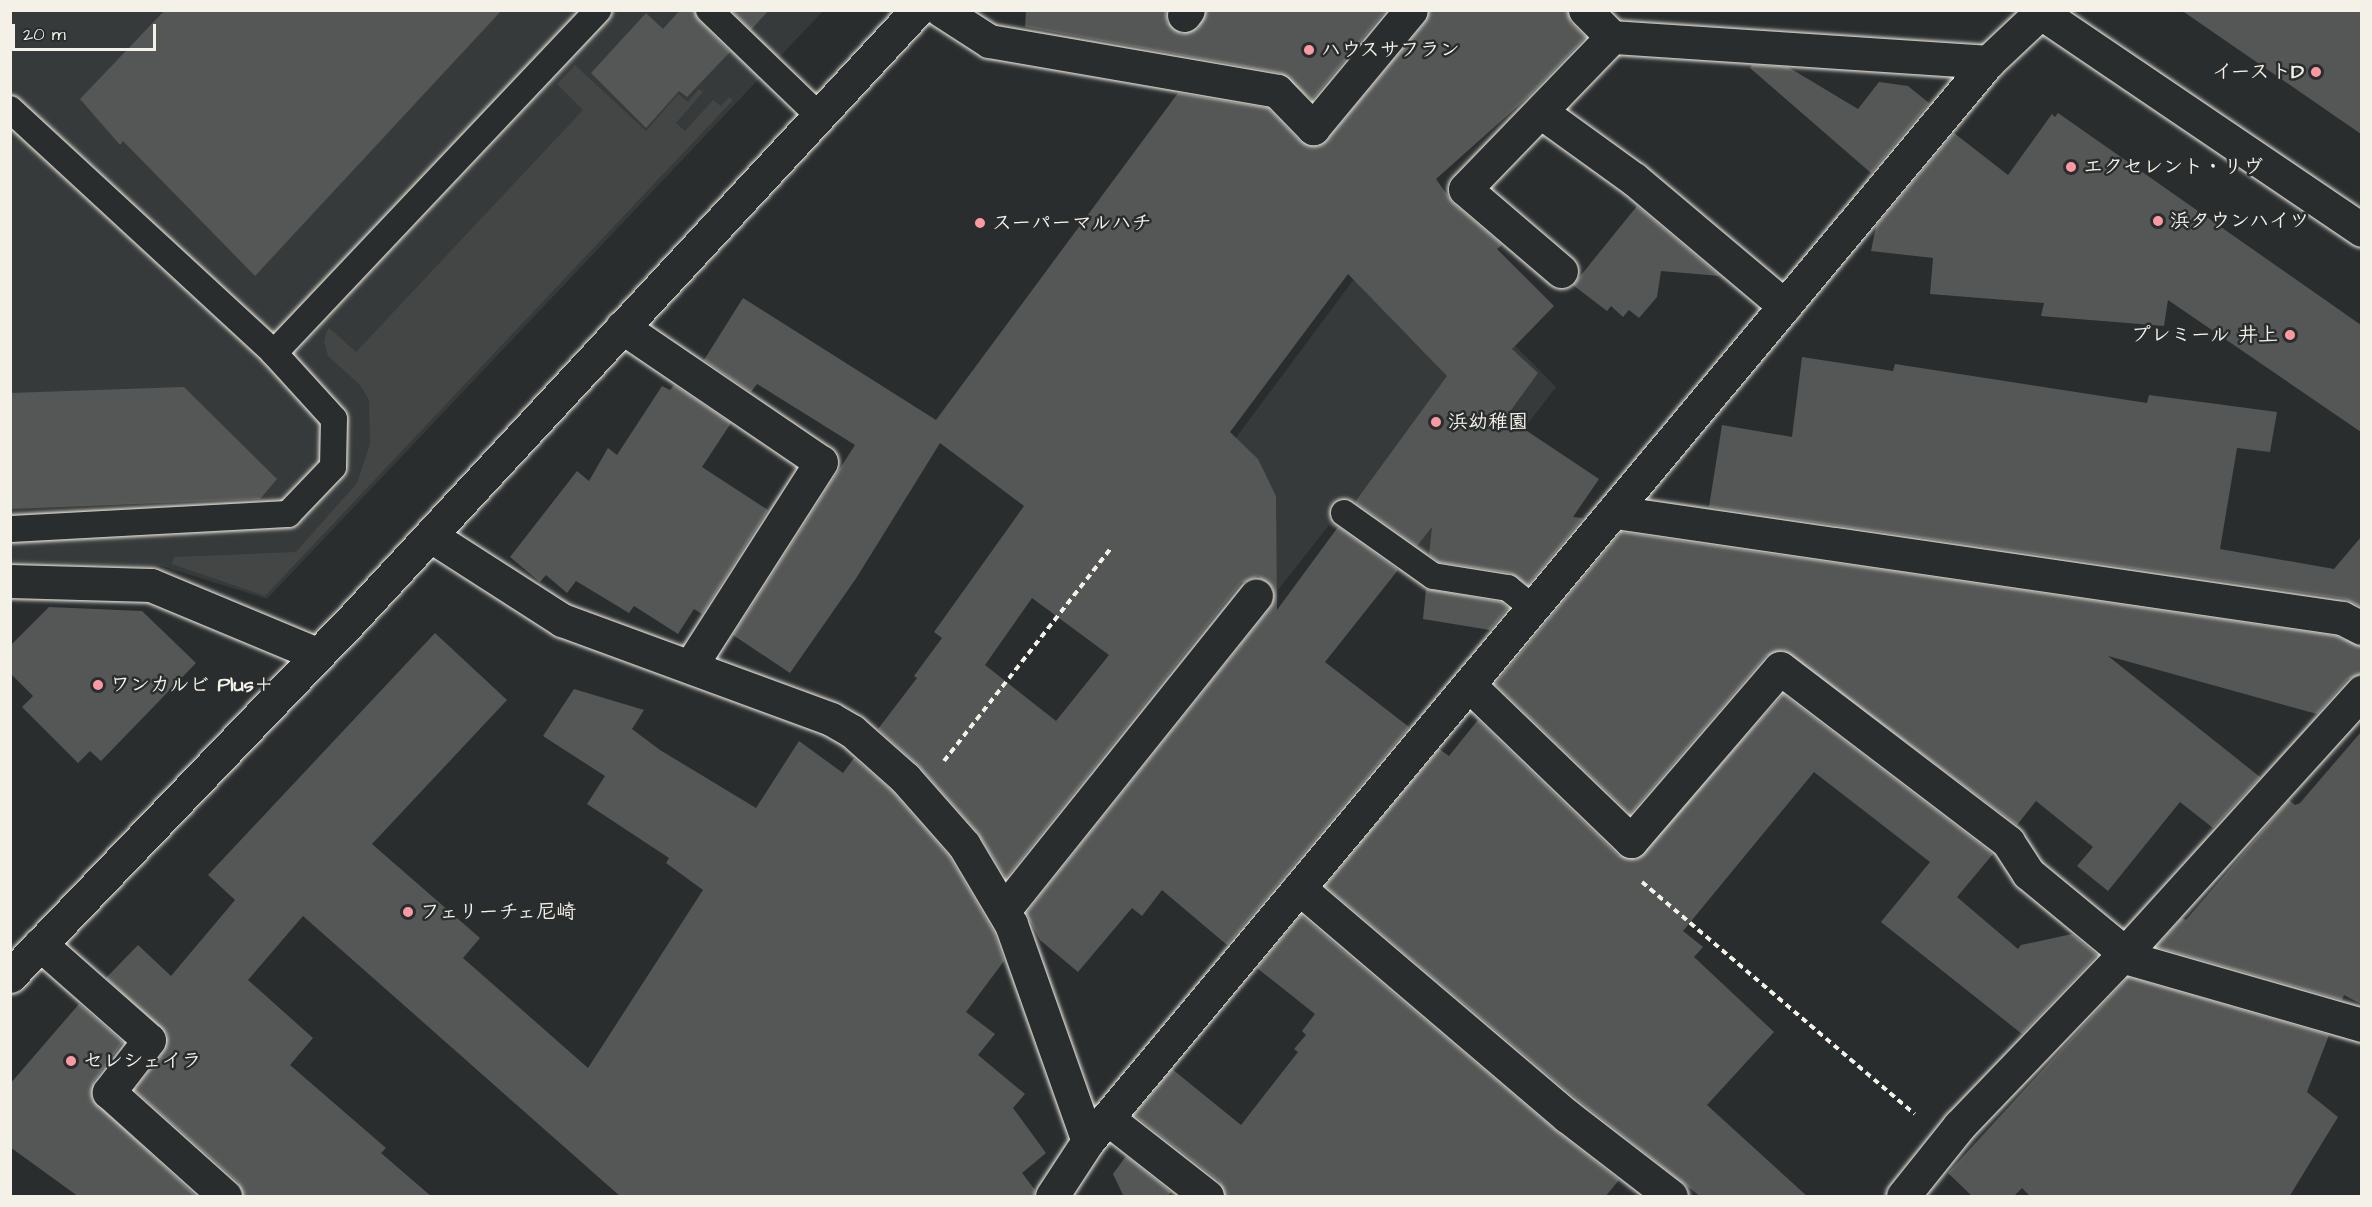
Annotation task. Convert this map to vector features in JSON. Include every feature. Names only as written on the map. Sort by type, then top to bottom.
[{"type":"street","points":[[10,976],[431,536],[917,10]]},
{"type":"street","points":[[941,10],[988,41],[1277,91],[1313,128],[1411,10]]},
{"type":"street","points":[[1585,10],[1611,37],[1988,62]]},
{"type":"street","points":[[1052,1197],[1097,1130],[1615,512],[1988,62],[2039,11],[2361,230]]},
{"type":"street","points":[[1561,271],[1465,189],[1611,37]]},
{"type":"street","points":[[1541,112],[1635,178],[1785,306]]},
{"type":"street","points":[[622,327],[821,462],[690,667]]},
{"type":"street","points":[[1615,512],[2342,618],[2361,628]]},
{"type":"street","points":[[431,536],[562,620],[831,719],[873,748],[919,792],[964,845],[1004,910],[1097,1130],[1207,1197]]},
{"type":"street","points":[[10,581],[151,585],[317,654]]},
{"type":"street","points":[[1004,910],[1256,595]]},
{"type":"street","points":[[1468,685],[1632,841],[1780,668],[2008,842],[2028,873],[2123,954],[2361,1025]]},
{"type":"street","points":[[1903,1197],[1947,1142],[2123,954],[2361,692]]},
{"type":"street","points":[[1299,888],[1567,1116],[1671,1197]]},
{"type":"street","points":[[40,944],[149,1040],[109,1092],[225,1197]]},
{"type":"lane","points":[[274,353],[598,10]]},
{"type":"lane","points":[[710,10],[820,117]]},
{"type":"lane","points":[[10,109],[274,353],[334,419],[333,467],[288,514],[10,529]]},
{"type":"lane","points":[[1344,513],[1433,576],[1508,588],[1534,609]]},
{"type":"path","points":[[919,792],[1112,547]]},
{"type":"path","points":[[1632,841],[1620,864],[1947,1142]]},
{"type":"shaded area","points":[[10,11],[823,11],[267,599],[162,566],[11,561]]},
{"type":"shaded area","points":[[575,65],[646,131],[678,94],[688,102],[699,89],[703,92],[676,123],[685,131],[713,100],[721,106],[729,97],[733,100],[265,596],[172,564],[174,557],[296,552],[357,483],[370,444],[369,400],[360,385],[328,356],[324,341],[327,331],[329,328],[356,352],[583,110],[557,84]]},
{"type":"shaded area","points":[[1395,224],[1556,387],[1426,557],[1434,564],[1531,580],[1510,605],[1501,597],[1397,566],[1329,525],[1274,595],[1243,573],[1154,548]]},
{"type":"building","points":[[165,10],[502,10],[255,276],[123,141],[120,145],[80,99]]},
{"type":"building","points":[[680,10],[694,10],[699,21],[730,52],[687,97],[679,91],[646,128],[591,73],[646,13],[663,29]]},
{"type":"building","points":[[731,10],[769,10],[751,30]]},
{"type":"building","points":[[1026,10],[1166,10],[1167,22],[1182,34],[1198,27],[1206,10],[1386,10],[1312,100],[1280,73],[1025,27]]},
{"type":"building","points":[[1429,10],[1567,10],[1571,23],[1586,37],[1529,96],[1436,179],[1453,203],[1502,245],[1497,249],[1554,306],[1512,349],[1538,373],[1506,417],[1599,479],[1573,517],[1583,518],[1528,585],[1510,573],[1439,562],[1429,555],[1432,527],[1417,546],[1355,502],[1447,376],[1348,274],[1230,432],[1258,459],[1276,496],[1277,610],[1338,527],[1398,570],[1325,662],[1409,727],[1227,945],[1162,890],[1142,916],[1132,908],[1078,972],[1040,940],[1026,913],[1271,607],[1273,588],[1258,576],[1241,583],[1006,878],[978,833],[919,766],[878,729],[917,678],[914,676],[942,638],[934,632],[1024,506],[940,443],[857,577],[790,673],[733,635],[855,445],[757,384],[751,392],[704,360],[743,298],[936,420],[1178,93],[1268,108],[1300,141],[1318,146],[1327,140],[1425,22]],"holes":[[[1032,598],[1109,655],[1056,721],[985,665]]]},
{"type":"building","name":"イーストD","points":[[2181,10],[2361,10],[2361,134]]},
{"type":"building","points":[[1752,65],[1788,67],[1858,109],[1879,82],[1908,86],[1929,103],[1871,173],[1750,68]]},
{"type":"building","points":[[2058,113],[2361,325],[2361,432],[2168,300],[2164,326],[2041,316],[2044,303],[1930,294],[1933,258],[1871,251],[1876,226],[1954,133],[2008,175],[2052,114],[2055,117]]},
{"type":"building","points":[[1637,206],[1720,276],[1661,271],[1657,297],[1639,318],[1629,310],[1623,317],[1611,306],[1607,311],[1573,285]]},
{"type":"building","points":[[1802,357],[1893,371],[1895,364],[2147,403],[2149,395],[2277,412],[2270,452],[2237,448],[2220,549],[2334,569],[2361,537],[2361,607],[2345,599],[1709,507],[1722,425],[1792,437]]},
{"type":"building","points":[[674,385],[731,423],[702,467],[768,510],[702,614],[694,609],[678,634],[634,606],[629,613],[576,581],[567,593],[546,575],[540,582],[510,557],[577,471],[589,481],[608,448],[617,455],[662,386],[670,390]]},
{"type":"building","points":[[184,387],[277,479],[260,499],[10,509],[10,393]]},
{"type":"building","points":[[1621,532],[2336,636],[2361,646],[2361,674],[2348,679],[2317,714],[2108,656],[2260,777],[2213,828],[2180,802],[2108,891],[2077,866],[2093,847],[2036,801],[2017,825],[1783,650],[1766,656],[1630,814],[1495,684]]},
{"type":"building","points":[[1426,589],[1502,602],[1508,608],[1490,630],[1423,619]]},
{"type":"building","name":"ワンカルビ Plus＋","points":[[49,607],[142,611],[196,663],[101,761],[90,751],[78,763],[22,707],[33,696],[10,673],[10,646]]},
{"type":"building","points":[[435,633],[507,700],[372,844],[480,938],[463,958],[588,1068],[703,890],[666,863],[669,858],[587,804],[605,776],[543,736],[574,689],[644,710],[632,729],[660,750],[756,808],[799,741],[843,773],[854,758],[892,791],[949,856],[994,932],[1004,961],[966,1012],[995,1034],[978,1055],[1025,1094],[1013,1108],[1046,1153],[1022,1173],[1035,1190],[1034,1197],[621,1197],[303,916],[248,980],[313,1038],[290,1065],[386,1148],[381,1153],[432,1197],[243,1197],[238,1182],[134,1090],[164,1051],[167,1034],[106,978],[138,945],[171,976],[235,900],[208,875]]},
{"type":"building","points":[[1783,694],[1993,854],[1957,897],[2018,949],[2021,945],[2072,934],[2097,955],[2022,1034],[1881,922],[1930,862],[1814,772],[1683,931],[1703,947],[1694,957],[1774,1032],[1707,1105],[1808,1197],[1701,1197],[1579,1101],[1325,886],[1439,749],[1449,756],[1478,720],[1618,855],[1637,859]]},
{"type":"building","points":[[2361,732],[2361,1004],[2344,995],[2342,1000],[2156,947],[2182,918],[2186,920],[2289,800],[2295,805],[2300,803]]},
{"type":"building","points":[[1301,915],[1555,1130],[1619,1180],[1605,1197],[1225,1197],[1219,1181],[1134,1115],[1172,1069],[1241,1125],[1298,1052],[1294,1049],[1306,1035],[1302,1031],[1315,1014],[1257,968]]},
{"type":"building","points":[[2128,977],[2329,1035],[2307,1092],[2338,1117],[2289,1197],[2031,1197],[2022,1188],[2013,1197],[1973,1197],[1948,1173]]},
{"type":"building","points":[[79,1004],[123,1042],[94,1081],[92,1099],[197,1197],[79,1197],[10,1147],[10,1084]]},
{"type":"building","points":[[1126,1156],[1171,1192],[1167,1197],[1124,1197],[1113,1174]]},
{"type":"place","name":"ハウスサフラン","points":[[1309,50]]},
{"type":"place","name":"イーストD","points":[[2316,72]]},
{"type":"place","name":"エクセレント・リヴ","points":[[2071,167]]},
{"type":"place","name":"浜タウンハイツ","points":[[2158,221]]},
{"type":"place","name":"スーパーマルハチ","points":[[980,223]]},
{"type":"place","name":"プレミール 井上","points":[[2290,335]]},
{"type":"place","name":"浜幼稚園","points":[[1436,422]]},
{"type":"place","name":"ワンカルビ Plus＋","points":[[98,685]]},
{"type":"place","name":"フェリーチェ尼崎","points":[[408,912]]},
{"type":"place","name":"セレシェイラ","points":[[71,1061]]}]
